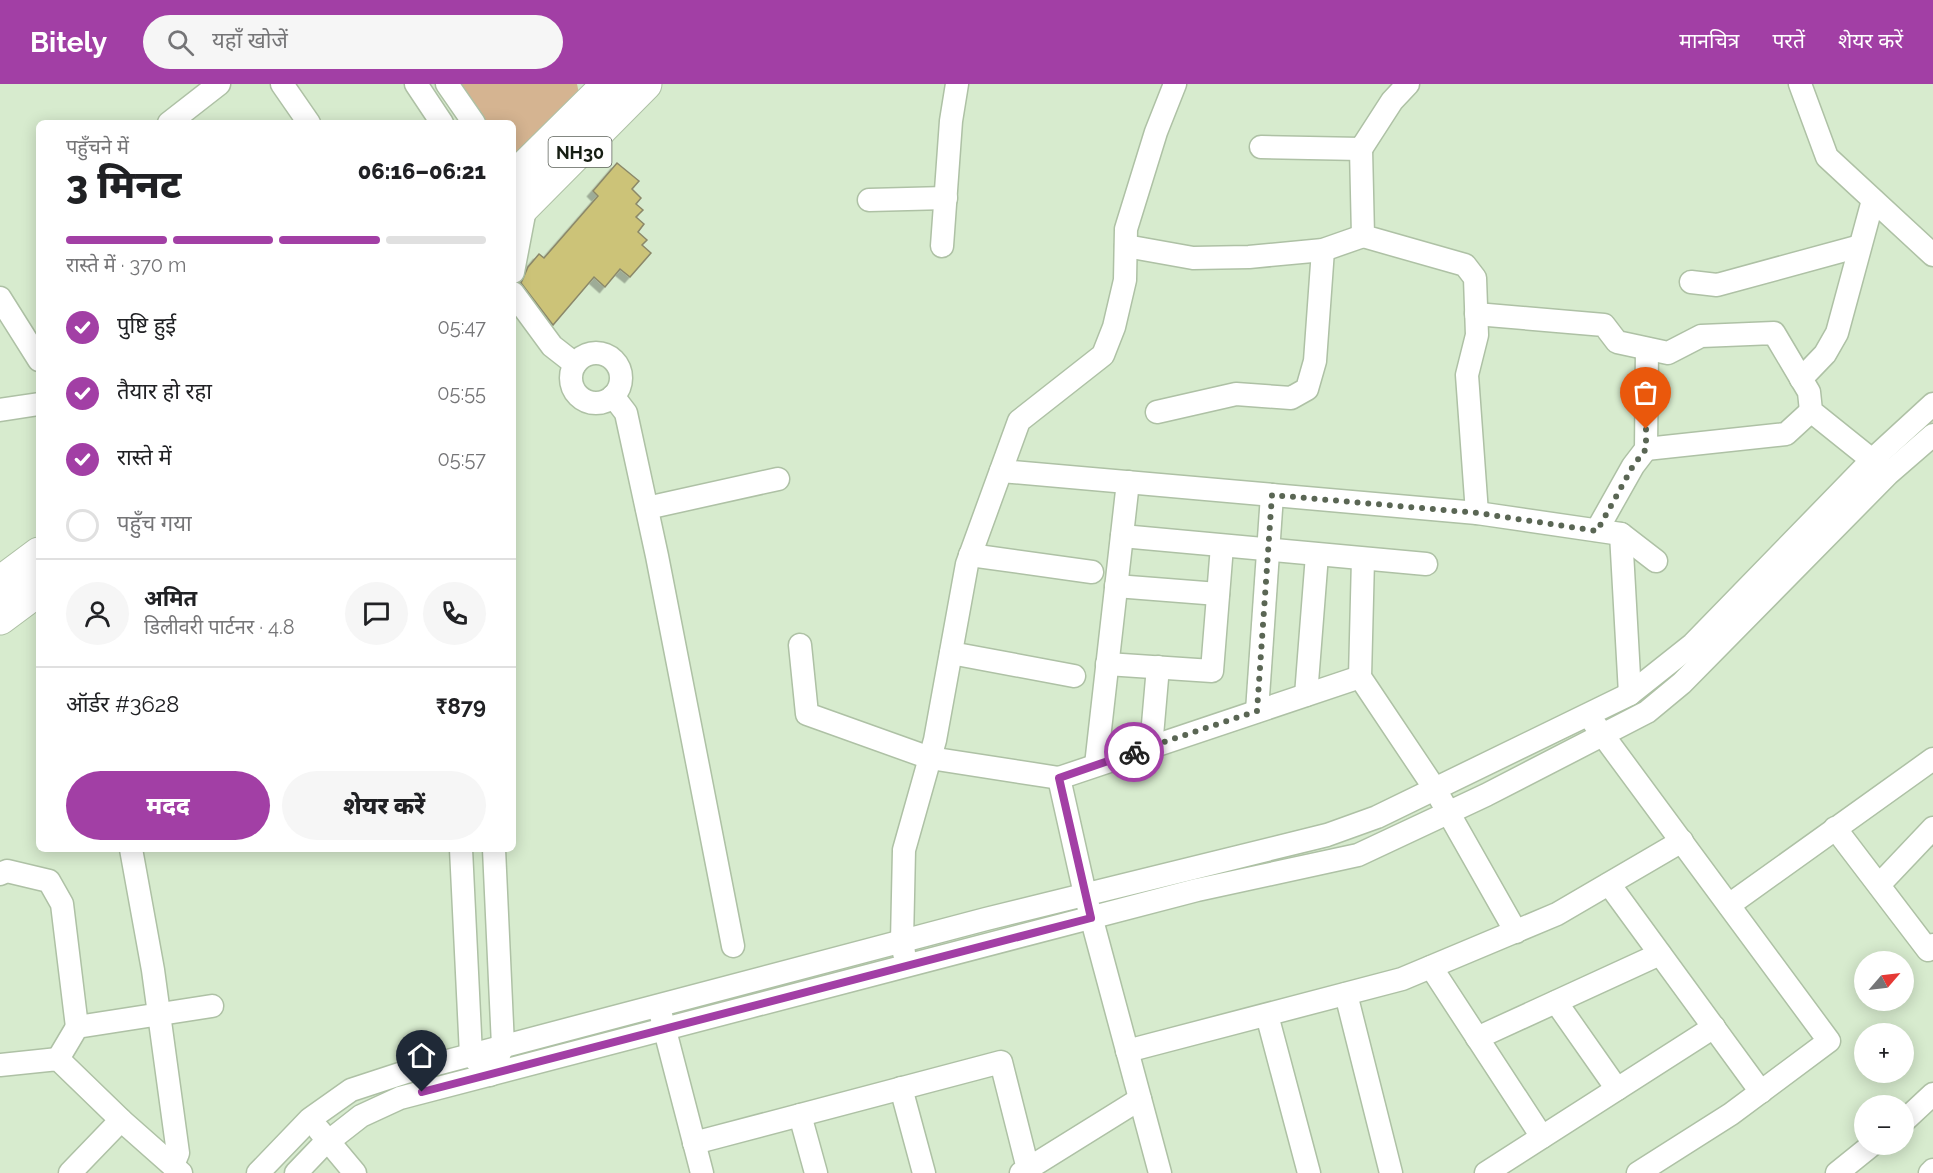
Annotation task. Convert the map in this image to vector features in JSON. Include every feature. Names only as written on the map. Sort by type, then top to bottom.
[{"type":"highway","name":"NH30","points":[[516,192],[645,84]]},
{"type":"highway","name":"NH30","points":[[516,192],[593,91]]},
{"type":"highway","points":[[0,583],[36,556]]},
{"type":"highway","points":[[0,618],[36,591]]},
{"type":"street","points":[[173,120],[219,84]]},
{"type":"street","points":[[282,84],[307,120]]},
{"type":"street","points":[[447,84],[472,120]]},
{"type":"street","points":[[942,246],[951,121],[957,84]]},
{"type":"street","points":[[908,966],[902,941],[904,850],[930,758],[970,555],[1019,421],[1103,355],[1114,327],[1125,280],[1126,229],[1156,132],[1175,84]]},
{"type":"street","points":[[1363,236],[1361,149],[1392,101],[1408,84]]},
{"type":"street","points":[[1800,84],[1827,157],[1933,255]]},
{"type":"street","points":[[424,87],[440,120]]},
{"type":"street","points":[[1261,147],[1361,149]]},
{"type":"street","points":[[869,200],[946,198]]},
{"type":"street","points":[[1802,379],[1826,354],[1837,333],[1873,200]]},
{"type":"street","points":[[1126,246],[1193,258],[1249,257],[1323,250],[1363,236],[1465,265],[1475,278],[1477,335],[1467,375],[1478,513]]},
{"type":"street","points":[[1691,282],[1717,285],[1860,246]]},
{"type":"street","points":[[1157,412],[1236,394],[1291,398],[1307,389],[1315,361],[1323,250]]},
{"type":"street","points":[[516,297],[552,346],[575,364]]},
{"type":"street","points":[[0,298],[36,355]]},
{"type":"street","points":[[1476,314],[1604,325],[1617,342],[1668,353],[1701,336],[1774,333],[1809,392],[1811,411],[1880,467]]},
{"type":"street","points":[[1597,531],[1633,466],[1646,449],[1647,349]]},
{"type":"street","points":[[592,353],[612,358],[621,377],[619,387],[613,396],[604,402],[594,403],[584,400],[571,384],[575,364],[582,356],[592,353]]},
{"type":"street","points":[[613,396],[626,413],[647,508],[733,946]]},
{"type":"street","points":[[0,410],[36,404]]},
{"type":"street","points":[[296,1173],[329,1142],[362,1116],[400,1098],[1197,890],[1358,855],[1449,813],[1647,712],[1682,683],[1880,467],[1898,437],[1933,404]]},
{"type":"street","points":[[1646,449],[1786,434],[1811,411]]},
{"type":"street","points":[[1898,437],[1928,445]]},
{"type":"street","points":[[258,1173],[310,1119],[351,1090],[503,1046],[902,941],[1327,835],[1377,817],[1630,694],[1694,645],[1880,467],[1928,445]]},
{"type":"street","points":[[1001,471],[1478,513],[1621,534],[1656,561]]},
{"type":"street","points":[[647,508],[778,479]]},
{"type":"street","points":[[1096,765],[1128,482]]},
{"type":"street","points":[[1257,711],[1272,495]]},
{"type":"street","points":[[1621,534],[1630,694]]},
{"type":"street","points":[[1122,536],[1426,564]]},
{"type":"street","points":[[1107,664],[1212,671],[1222,546]]},
{"type":"street","points":[[970,555],[1092,572]]},
{"type":"street","points":[[1306,695],[1317,555]]},
{"type":"street","points":[[1363,559],[1360,677],[1435,789],[1516,932]]},
{"type":"street","points":[[1116,586],[1218,594]]},
{"type":"street","points":[[800,645],[807,714],[930,758],[1059,778],[1360,677]]},
{"type":"street","points":[[951,653],[1074,676]]},
{"type":"street","points":[[1151,747],[1158,667]]},
{"type":"street","points":[[1588,714],[1829,1041],[1731,1114],[1638,1173]]},
{"type":"street","points":[[1728,905],[1933,759]]},
{"type":"street","points":[[1059,778],[1091,918],[1160,1173]]},
{"type":"street","points":[[1835,828],[1928,950],[1933,945]]},
{"type":"street","points":[[1879,885],[1933,828]]},
{"type":"street","points":[[1127,1051],[1402,979],[1557,914],[1682,842]]},
{"type":"street","points":[[132,852],[159,1014],[178,1153],[177,1169]]},
{"type":"street","points":[[461,852],[471,1055],[490,1075]]},
{"type":"street","points":[[490,1075],[503,1046],[494,852]]},
{"type":"street","points":[[0,874],[7,871],[50,881],[62,904],[77,1027],[58,1059]]},
{"type":"street","points":[[1609,884],[1761,1092]]},
{"type":"street","points":[[1477,1038],[1660,954]]},
{"type":"street","points":[[1431,967],[1542,1137]]},
{"type":"street","points":[[1346,994],[1391,1173]]},
{"type":"street","points":[[1556,1002],[1617,1089]]},
{"type":"street","points":[[658,1005],[702,1173]]},
{"type":"street","points":[[77,1027],[212,1006]]},
{"type":"street","points":[[1267,1015],[1309,1173]]},
{"type":"street","points":[[1486,1173],[1714,1027]]},
{"type":"street","points":[[0,1065],[58,1059],[121,1120],[177,1169]]},
{"type":"street","points":[[694,1143],[1000,1062],[1024,1171],[1140,1099]]},
{"type":"street","points":[[901,1088],[924,1173]]},
{"type":"street","points":[[1914,1112],[1933,1094]]},
{"type":"street","points":[[800,1115],[816,1173]]},
{"type":"street","points":[[310,1119],[355,1173]]},
{"type":"street","points":[[70,1173],[121,1120]]},
{"type":"street","points":[[1837,1173],[1860,1155]]},
{"type":"street","points":[[1930,1173],[1933,1170]]},
{"type":"shaded area","points":[[457,84],[577,84],[581,103],[516,163],[516,120],[482,120]]},
{"type":"building","points":[[617,163],[639,181],[632,189],[641,198],[636,204],[643,210],[636,217],[644,224],[638,232],[647,240],[642,245],[651,253],[630,277],[620,269],[605,287],[594,277],[553,325],[521,283],[528,267],[539,254],[544,258],[598,196],[593,191]]},
{"type":"way so far","points":[[1134,752],[1257,711],[1272,495],[1478,513],[1597,531],[1633,466],[1646,449],[1646,429]]},
{"type":"route","points":[[422,1092],[1091,918],[1059,778],[1134,752]]}]
